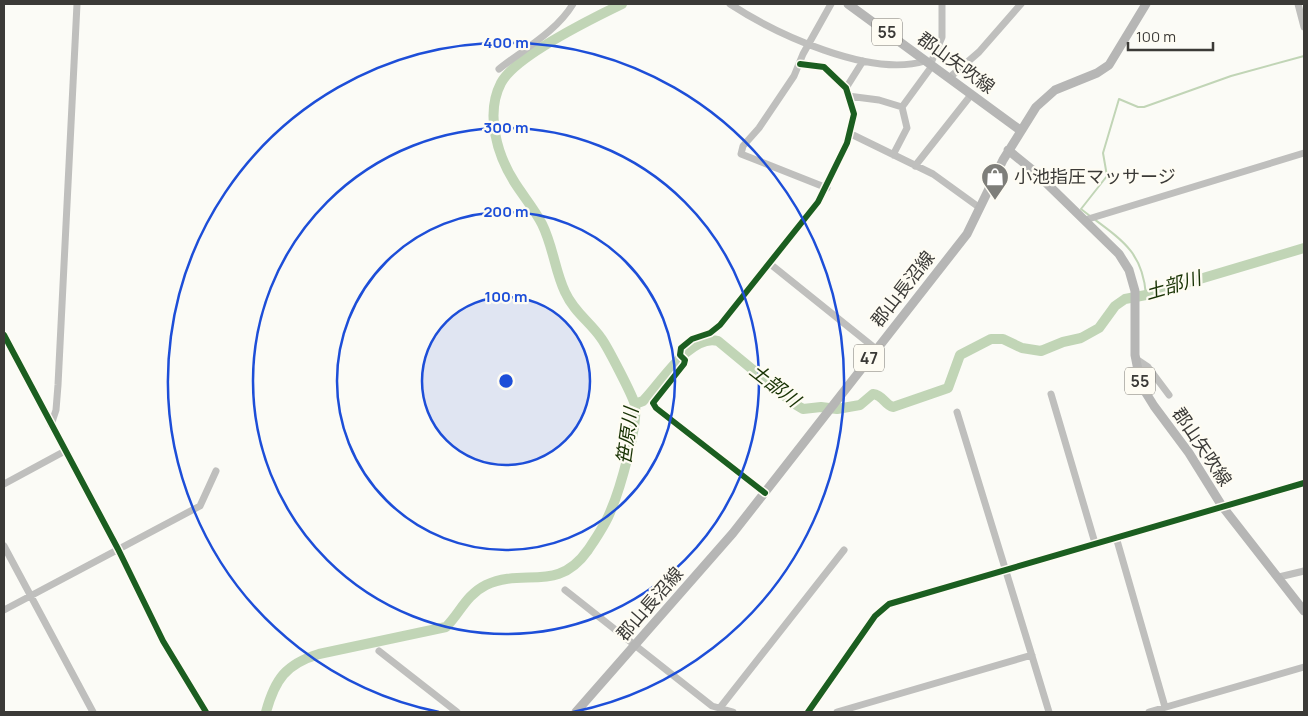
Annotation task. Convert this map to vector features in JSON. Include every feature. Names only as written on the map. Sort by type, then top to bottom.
[{"type":"main road","name":"郡山矢吹線","points":[[848,4],[1020,130]]},
{"type":"main road","name":"郡山長沼線","points":[[576,712],[636,645],[765,493],[967,234],[1008,150],[1036,107],[1050,93],[1097,73],[1109,65],[1146,4]]},
{"type":"main road","name":"郡山矢吹線","points":[[1008,150],[1085,220],[1119,254],[1132,278],[1136,307],[1136,359],[1141,385],[1189,453],[1222,506],[1304,611]]},
{"type":"street","points":[[51,425],[56,410],[58,385],[77,4]]},
{"type":"street","points":[[499,69],[543,36],[565,16],[573,4]]},
{"type":"street","points":[[730,4],[774,31],[863,61],[929,64]]},
{"type":"street","points":[[826,188],[741,154],[745,144],[759,128],[800,64],[808,44],[831,4]]},
{"type":"street","points":[[893,155],[908,128],[902,108],[929,64],[942,38],[942,4]]},
{"type":"street","points":[[949,78],[979,52],[1021,4]]},
{"type":"street","points":[[1298,4],[1304,27]]},
{"type":"street","points":[[847,92],[863,61]]},
{"type":"street","points":[[765,493],[654,406],[661,391],[684,364],[681,348],[692,339],[717,329],[826,188],[851,134],[854,114],[847,92],[824,67],[800,64]]},
{"type":"street","points":[[847,92],[902,108]]},
{"type":"street","points":[[915,166],[971,95]]},
{"type":"street","points":[[851,134],[933,174],[980,208]]},
{"type":"street","points":[[1085,220],[1304,153]]},
{"type":"street","points":[[769,263],[876,349]]},
{"type":"street","points":[[4,335],[64,451],[118,549],[163,641],[206,712]]},
{"type":"street","points":[[4,356],[12,351]]},
{"type":"street","points":[[1136,359],[1148,367],[1169,395]]},
{"type":"street","points":[[1051,394],[1094,543]]},
{"type":"street","points":[[957,412],[991,528],[1007,570],[1049,712]]},
{"type":"street","points":[[4,484],[64,451]]},
{"type":"street","points":[[4,610],[200,506],[216,471]]},
{"type":"street","points":[[808,712],[881,610],[889,604],[1304,483]]},
{"type":"street","points":[[1116,537],[1165,707]]},
{"type":"street","points":[[4,546],[92,712]]},
{"type":"street","points":[[719,709],[844,550]]},
{"type":"street","points":[[1278,577],[1304,571]]},
{"type":"street","points":[[565,590],[719,709],[733,712]]},
{"type":"street","points":[[379,652],[458,712]]},
{"type":"street","points":[[837,712],[1032,655]]},
{"type":"street","points":[[1149,712],[1304,667]]},
{"type":"waterway","name":"笹原川","points":[[266,712],[273,690],[278,682],[290,668],[298,663],[319,654],[446,627],[468,599],[486,585],[500,580],[552,576],[564,572],[588,550],[601,531],[615,500],[628,458],[634,428],[635,405],[604,343],[597,332],[577,311],[565,292],[542,224],[515,183],[503,160],[495,134],[494,108],[496,95],[501,83],[509,72],[522,61],[556,39],[622,4]]},
{"type":"waterway","points":[[1090,216],[1081,209],[1107,176],[1103,153],[1119,99],[1138,107],[1144,107],[1231,76],[1304,56]]},
{"type":"waterway","points":[[1094,219],[1115,235],[1136,259],[1141,269],[1146,295]]},
{"type":"waterway","name":"土部川","points":[[635,404],[643,401],[677,361],[697,344],[718,341],[793,403],[803,409],[821,407],[837,409],[860,405],[873,394],[879,396],[893,407],[948,388],[960,355],[991,339],[1003,339],[1022,348],[1041,351],[1063,342],[1081,338],[1099,328],[1115,306],[1125,299],[1146,295],[1304,248]]},
{"type":"cycle path","points":[[765,493],[656,408],[653,403],[684,364],[685,360],[680,355],[681,348],[692,339],[710,333],[720,325],[818,202],[847,143],[854,114],[846,88],[824,67],[800,64]]},
{"type":"cycle path","points":[[4,335],[118,549],[163,641],[206,712]]},
{"type":"cycle path","points":[[808,712],[875,616],[889,604],[1304,483]]},
{"type":"place","name":"小池指圧マッサージ","points":[[995,201]]}]
